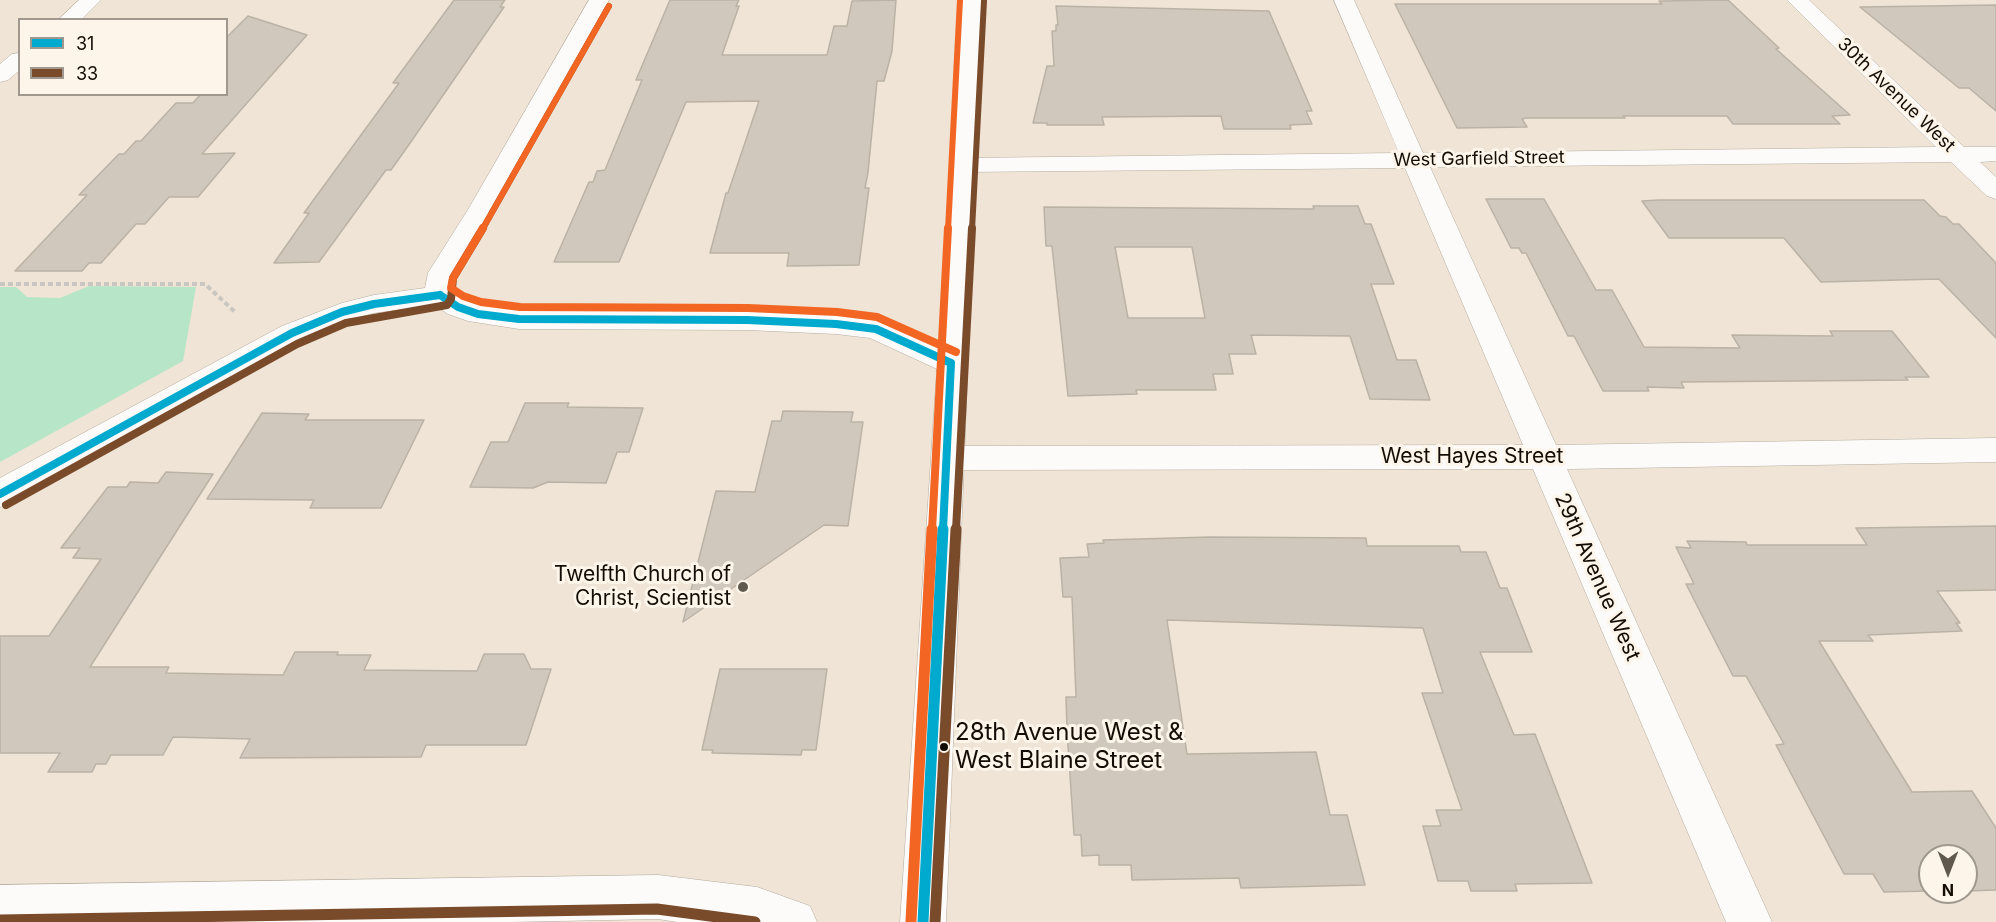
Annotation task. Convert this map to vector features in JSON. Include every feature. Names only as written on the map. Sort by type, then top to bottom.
[{"type":"street","points":[[70,18],[92,0]]},
{"type":"street","points":[[599,0],[482,208],[442,273],[438,284],[440,295],[458,307],[478,314],[519,319],[747,320],[836,324],[876,329],[951,363]]},
{"type":"street","points":[[923,922],[972,0]]},
{"type":"street","name":"29th Avenue West","points":[[1344,0],[1749,922]]},
{"type":"street","name":"30th Avenue West","points":[[1797,0],[1996,191]]},
{"type":"street","points":[[0,75],[18,61]]},
{"type":"street","name":"West Garfield Street","points":[[962,165],[1996,154]]},
{"type":"street","points":[[0,494],[233,365],[368,328],[440,295]]},
{"type":"street","name":"West Hayes Street","points":[[948,459],[1545,457],[1996,450]]},
{"type":"street","points":[[0,908],[658,897],[757,910],[794,922]]},
{"type":"path","points":[[0,284],[205,284],[235,312]]},
{"type":"green space","points":[[89,286],[196,287],[183,361],[0,462],[0,287],[16,287],[27,297],[60,298]]},
{"type":"building","points":[[454,0],[505,0],[500,7],[504,7],[391,170],[386,170],[319,262],[274,263],[309,213],[304,213],[399,83],[393,83]]},
{"type":"building","points":[[670,0],[739,0],[722,55],[827,55],[834,26],[847,26],[852,1],[896,0],[892,51],[884,81],[877,81],[865,188],[869,188],[859,265],[787,266],[789,253],[710,253],[726,193],[728,193],[759,101],[686,102],[619,262],[554,262],[589,182],[593,182],[597,171],[605,170],[642,80],[636,80]]},
{"type":"building","points":[[1728,0],[1779,48],[1776,49],[1850,115],[1832,116],[1840,124],[1733,124],[1727,116],[1623,116],[1625,118],[1526,118],[1522,119],[1527,127],[1457,128],[1395,4],[1662,4],[1659,1]]},
{"type":"building","points":[[1996,5],[1996,111],[1969,88],[1959,88],[1860,7]]},
{"type":"building","points":[[1056,6],[1269,11],[1312,111],[1306,111],[1312,124],[1290,125],[1291,129],[1224,129],[1221,116],[1102,117],[1104,125],[1033,123],[1047,66],[1054,66],[1052,31],[1056,31],[1056,25],[1058,25]]},
{"type":"building","points":[[248,16],[307,35],[202,154],[235,153],[198,197],[169,197],[145,224],[136,224],[101,263],[89,263],[82,271],[15,271],[87,195],[79,195],[119,154],[124,154],[136,141],[141,141],[176,103],[193,103],[199,96],[228,96],[228,36]]},
{"type":"building","points":[[1486,199],[1544,199],[1596,290],[1612,290],[1644,347],[1740,348],[1732,335],[1833,336],[1830,331],[1892,331],[1929,377],[1905,377],[1908,380],[1681,382],[1684,388],[1647,387],[1649,391],[1603,391],[1574,336],[1568,336],[1526,253],[1522,253],[1519,248],[1511,248]]},
{"type":"building","points":[[1924,200],[1940,216],[1946,217],[1953,224],[1959,224],[1996,263],[1996,338],[1939,279],[1821,282],[1784,238],[1669,238],[1642,201]]},
{"type":"building","points":[[1313,206],[1358,206],[1365,224],[1371,224],[1394,284],[1371,284],[1397,360],[1416,360],[1430,400],[1370,399],[1350,336],[1251,335],[1256,354],[1229,354],[1233,374],[1213,374],[1216,390],[1136,390],[1137,394],[1068,396],[1052,246],[1046,246],[1044,207],[1314,209]],"holes":[[[1115,247],[1192,247],[1205,318],[1128,318]]]},
{"type":"building","points":[[525,403],[569,403],[567,407],[643,408],[629,452],[617,452],[606,483],[548,482],[533,488],[470,487],[491,442],[508,442]]},
{"type":"building","points":[[783,411],[853,412],[851,422],[863,422],[848,526],[824,525],[683,622],[716,491],[755,492],[772,421],[781,421]]},
{"type":"building","points":[[262,413],[309,414],[305,420],[424,420],[381,508],[310,508],[314,500],[207,499]]},
{"type":"building","points":[[166,472],[213,474],[90,667],[169,667],[166,673],[283,675],[295,652],[338,652],[337,655],[371,655],[364,670],[477,671],[484,654],[524,654],[531,669],[551,669],[526,745],[426,745],[421,757],[240,758],[250,739],[173,737],[163,755],[111,755],[106,764],[96,764],[92,772],[48,772],[60,753],[0,753],[0,636],[49,636],[101,559],[73,558],[80,548],[61,548],[108,487],[127,487],[130,482],[158,483]]},
{"type":"building","points":[[1996,526],[1996,590],[1937,591],[1960,623],[1956,623],[1962,631],[1868,635],[1873,641],[1819,641],[1912,792],[1972,791],[1996,828],[1996,890],[1978,891],[1978,844],[1918,844],[1918,891],[1884,892],[1873,874],[1844,874],[1776,745],[1784,744],[1746,676],[1733,676],[1686,584],[1694,584],[1676,547],[1691,548],[1687,541],[1746,542],[1747,545],[1867,545],[1856,528]]},
{"type":"building","points":[[1210,537],[1366,538],[1367,546],[1459,546],[1461,552],[1486,552],[1500,588],[1507,588],[1532,652],[1480,652],[1514,735],[1535,734],[1592,883],[1515,884],[1517,891],[1471,891],[1468,881],[1438,881],[1423,826],[1441,826],[1436,810],[1462,810],[1422,693],[1443,693],[1423,628],[1167,620],[1187,754],[1316,752],[1330,815],[1347,815],[1365,885],[1241,888],[1239,878],[1132,880],[1131,865],[1099,865],[1099,855],[1082,856],[1081,835],[1074,835],[1067,730],[1066,697],[1076,697],[1072,597],[1063,597],[1060,558],[1089,557],[1087,544],[1104,543],[1103,540]]},
{"type":"building","points":[[720,669],[827,669],[816,750],[802,750],[801,755],[712,753],[713,750],[702,750]]},
{"type":"transit line","points":[[911,921],[960,0]]},
{"type":"transit line","name":"33","points":[[935,922],[984,1]]},
{"type":"transit line","name":"33","points":[[6,505],[297,344],[346,323],[447,305],[451,299],[453,278],[492,214],[609,6]]},
{"type":"transit line","points":[[609,6],[492,214],[453,278],[451,288],[463,296],[481,302],[520,307],[748,308],[837,312],[877,317],[956,352]]},
{"type":"transit line","name":"31","points":[[440,295],[458,307],[478,314],[519,319],[747,320],[836,324],[876,329],[951,363]]},
{"type":"transit line","name":"31","points":[[0,494],[292,333],[342,312],[374,304],[440,295]]},
{"type":"transit line","name":"31","points":[[923,922],[951,363]]},
{"type":"transit line","name":"33","points":[[0,920],[657,909],[755,922]]},
{"type":"place","name":"Twelfth Church of Christ, Scientist","points":[[743,587]]},
{"type":"place","name":"28th Avenue West & West Blaine Street","points":[[944,747]]}]
